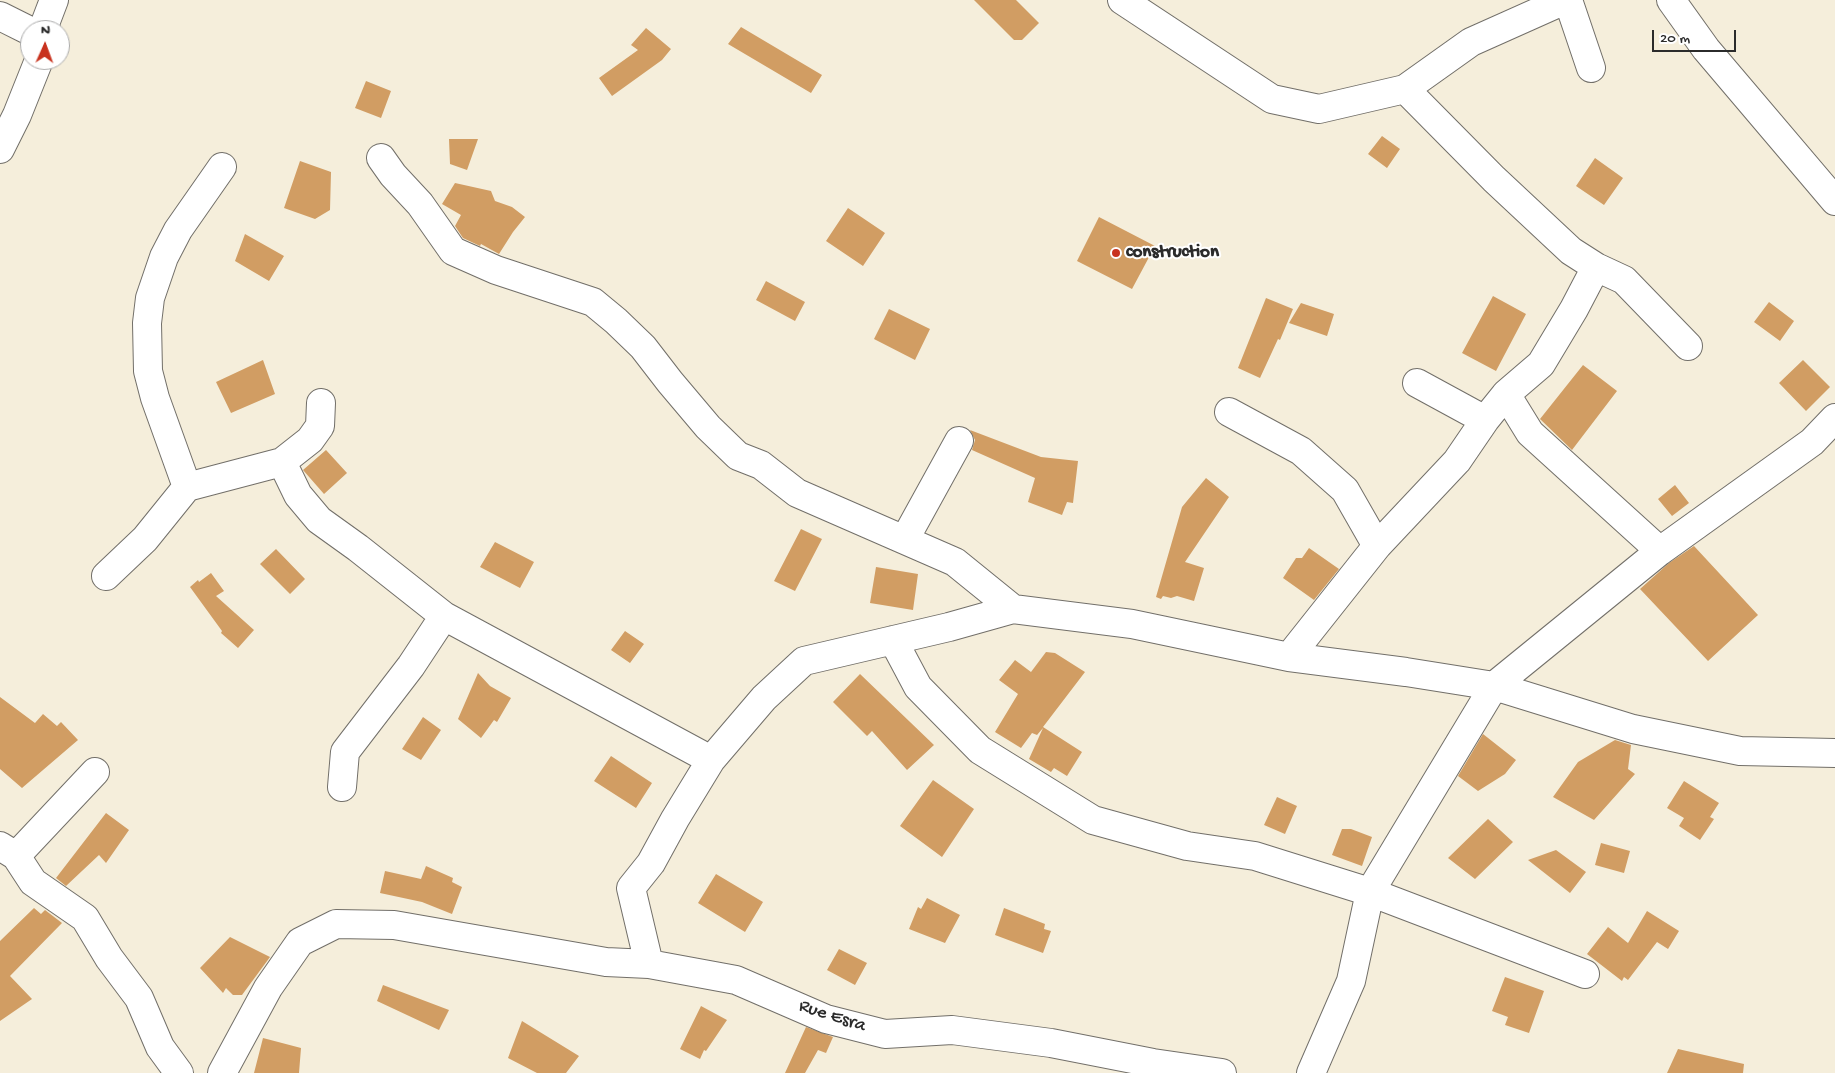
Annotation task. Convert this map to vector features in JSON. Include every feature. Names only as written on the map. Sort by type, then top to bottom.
[{"type":"street","points":[[46,20],[54,0]]},
{"type":"street","points":[[1122,0],[1272,99],[1319,109],[1405,88],[1471,42],[1567,0],[1591,68]]},
{"type":"street","points":[[1671,0],[1706,49],[1835,201]]},
{"type":"street","points":[[0,16],[20,25]]},
{"type":"street","points":[[0,149],[35,70]]},
{"type":"street","points":[[1405,88],[1494,179],[1566,246],[1596,266],[1624,280],[1688,346]]},
{"type":"street","points":[[381,158],[393,175],[420,204],[453,251],[496,270],[593,302],[616,321],[643,347],[708,427],[738,456],[761,465],[796,493],[955,562],[1013,609]]},
{"type":"street","points":[[187,487],[155,398],[148,371],[147,323],[150,298],[164,257],[178,230],[222,167]]},
{"type":"street","points":[[1289,658],[1377,546],[1457,461],[1485,420],[1506,394],[1542,364],[1574,310],[1596,266]]},
{"type":"street","points":[[1416,383],[1485,420]]},
{"type":"street","points":[[1506,394],[1530,433],[1660,551]]},
{"type":"street","points":[[106,576],[145,539],[187,487],[282,462],[310,440],[320,426],[321,404]]},
{"type":"street","points":[[1229,412],[1301,451],[1345,490],[1377,546]]},
{"type":"street","points":[[1307,1073],[1312,1073],[1351,981],[1370,892],[1494,686],[1660,551],[1812,442],[1835,418]]},
{"type":"street","points":[[905,539],[958,441]]},
{"type":"street","points":[[282,462],[298,495],[319,520],[358,548],[444,616],[711,760]]},
{"type":"street","points":[[649,964],[632,888],[650,863],[711,760],[764,698],[804,660],[949,627],[1013,609],[1132,624],[1289,658],[1406,672],[1494,686],[1633,729],[1740,751],[1835,753]]},
{"type":"street","points":[[342,787],[345,752],[411,666],[444,616]]},
{"type":"street","points":[[893,640],[918,687],[980,750],[1093,820],[1187,846],[1254,856],[1370,892],[1585,974]]},
{"type":"street","points":[[95,772],[8,851],[33,882],[85,918],[109,958],[139,998],[160,1047],[179,1073]]},
{"type":"street","name":"Rue Esra","points":[[222,1073],[268,988],[300,942],[336,924],[394,926],[447,933],[606,962],[649,964],[736,980],[826,1019],[885,1034],[952,1030],[1051,1043],[1183,1070],[1222,1073]]},
{"type":"building","points":[[974,0],[1016,0],[1039,23],[1022,40],[1014,40]]},
{"type":"building","points":[[741,27],[822,75],[811,93],[728,44]]},
{"type":"building","points":[[646,28],[671,49],[662,60],[612,96],[599,78],[638,50],[631,45]]},
{"type":"building","points":[[366,81],[391,91],[381,118],[355,108]]},
{"type":"building","points":[[1382,136],[1400,149],[1387,168],[1368,154]]},
{"type":"building","points":[[449,139],[478,139],[467,170],[450,164]]},
{"type":"building","points":[[1595,158],[1623,178],[1604,205],[1576,186]]},
{"type":"building","points":[[300,161],[331,172],[330,210],[315,219],[284,208]]},
{"type":"building","points":[[455,183],[491,191],[495,201],[512,207],[525,217],[499,254],[481,244],[480,246],[463,238],[455,226],[461,215],[442,204]]},
{"type":"building","points":[[848,208],[885,233],[863,266],[826,241]]},
{"type":"building","name":"construction","points":[[1099,217],[1155,246],[1132,289],[1077,261]]},
{"type":"building","points":[[245,234],[284,256],[269,281],[235,261]]},
{"type":"building","points":[[766,281],[805,302],[795,321],[756,300]]},
{"type":"building","points":[[1493,296],[1526,314],[1496,371],[1462,353]]},
{"type":"building","points":[[1266,298],[1293,309],[1280,340],[1278,339],[1260,378],[1238,368]]},
{"type":"building","points":[[1769,302],[1794,321],[1780,341],[1754,322]]},
{"type":"building","points":[[1301,303],[1334,314],[1327,336],[1289,323]]},
{"type":"building","points":[[889,309],[930,329],[915,360],[874,339]]},
{"type":"building","points":[[263,360],[275,394],[231,413],[216,382]]},
{"type":"building","points":[[1803,360],[1830,387],[1806,411],[1779,383]]},
{"type":"building","points":[[1583,365],[1617,391],[1572,450],[1540,419]]},
{"type":"building","points":[[970,430],[1041,457],[1078,461],[1073,503],[1067,502],[1062,515],[1028,502],[1035,478],[972,450],[975,440]]},
{"type":"building","points":[[326,450],[347,473],[324,494],[303,470]]},
{"type":"building","points":[[1206,478],[1229,497],[1185,562],[1204,568],[1194,601],[1177,596],[1171,598],[1163,596],[1161,599],[1156,597],[1182,507]]},
{"type":"building","points":[[1675,485],[1689,503],[1672,516],[1658,499]]},
{"type":"building","points":[[801,529],[822,539],[795,591],[774,581]]},
{"type":"building","points":[[495,542],[534,562],[520,588],[480,567]]},
{"type":"building","points":[[1694,546],[1758,615],[1708,661],[1640,589],[1669,563]]},
{"type":"building","points":[[1309,548],[1339,569],[1314,600],[1283,578],[1296,558],[1302,558]]},
{"type":"building","points":[[276,549],[305,579],[290,594],[260,564]]},
{"type":"building","points":[[876,567],[918,574],[913,610],[870,603]]},
{"type":"building","points":[[211,573],[224,591],[216,596],[254,630],[238,648],[221,633],[222,631],[190,587]]},
{"type":"building","points":[[625,631],[644,644],[630,663],[611,650]]},
{"type":"building","points":[[1046,652],[1055,653],[1085,672],[1043,727],[1082,752],[1067,776],[1054,768],[1051,772],[1029,759],[1043,728],[1037,735],[1032,733],[1021,748],[995,732],[1018,694],[999,680],[1015,660],[1031,672]]},
{"type":"building","points":[[478,673],[490,686],[511,698],[497,722],[494,720],[481,738],[458,719]]},
{"type":"building","points":[[860,674],[934,745],[907,770],[872,731],[867,736],[833,702]]},
{"type":"building","points":[[0,697],[35,723],[43,714],[57,726],[61,722],[78,740],[22,788],[0,769]]},
{"type":"building","points":[[423,717],[441,730],[421,760],[402,749]]},
{"type":"building","points":[[1483,734],[1516,760],[1505,774],[1478,791],[1458,776]]},
{"type":"building","points":[[1615,740],[1631,745],[1628,769],[1635,774],[1594,820],[1553,797],[1578,762]]},
{"type":"building","points":[[611,756],[652,783],[636,808],[594,781]]},
{"type":"building","points":[[933,780],[974,809],[942,857],[900,826]]},
{"type":"building","points":[[1684,781],[1719,803],[1710,817],[1714,819],[1700,840],[1679,826],[1684,818],[1667,808]]},
{"type":"building","points":[[1277,797],[1297,806],[1285,834],[1264,825]]},
{"type":"building","points":[[106,813],[129,830],[106,863],[99,855],[66,886],[56,878]]},
{"type":"building","points":[[1488,819],[1513,842],[1475,879],[1448,858]]},
{"type":"building","points":[[1342,829],[1351,829],[1372,837],[1362,866],[1332,855]]},
{"type":"building","points":[[1601,843],[1630,851],[1624,873],[1595,865]]},
{"type":"building","points":[[1556,850],[1586,872],[1570,893],[1528,860]]},
{"type":"building","points":[[426,866],[453,878],[452,882],[462,887],[452,914],[422,902],[380,893],[385,871],[421,879]]},
{"type":"building","points":[[716,874],[763,902],[745,932],[698,903]]},
{"type":"building","points":[[927,898],[960,915],[945,943],[909,929],[918,907],[921,909]]},
{"type":"building","points":[[34,908],[41,914],[45,910],[62,923],[10,976],[32,999],[0,1021],[0,941]]},
{"type":"building","points":[[1004,908],[1045,924],[1044,929],[1051,931],[1043,953],[995,935]]},
{"type":"building","points":[[1647,911],[1679,931],[1668,949],[1657,942],[1628,980],[1624,977],[1622,981],[1587,954],[1608,927],[1628,943]]},
{"type":"building","points":[[230,937],[270,957],[242,995],[233,995],[226,988],[223,993],[200,968]]},
{"type":"building","points":[[839,949],[867,963],[855,985],[827,970]]},
{"type":"building","points":[[1505,977],[1544,991],[1529,1033],[1505,1025],[1508,1017],[1492,1011]]},
{"type":"building","points":[[383,985],[449,1010],[439,1030],[377,1001]]},
{"type":"building","points":[[701,1006],[727,1020],[706,1051],[704,1050],[700,1059],[680,1049]]},
{"type":"building","points":[[522,1021],[579,1056],[566,1073],[537,1073],[508,1058]]},
{"type":"building","points":[[806,1027],[833,1037],[826,1053],[818,1050],[805,1073],[785,1073]]},
{"type":"building","points":[[263,1038],[301,1048],[299,1073],[254,1073]]},
{"type":"building","points":[[1678,1049],[1744,1064],[1743,1073],[1667,1073]]},
{"type":"place","name":"construction","points":[[1116,253]]}]
